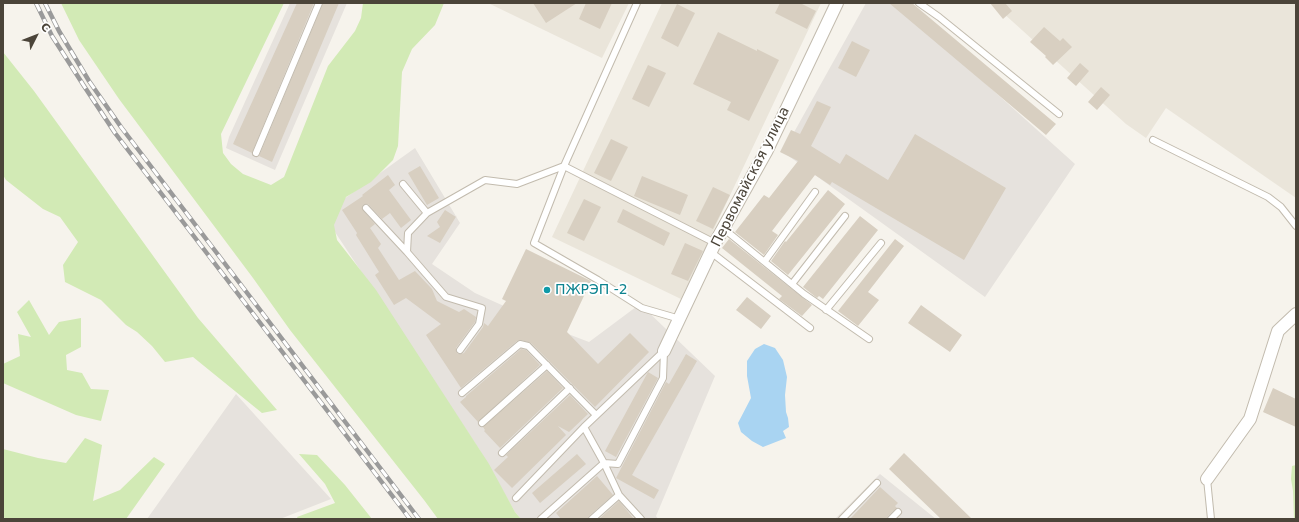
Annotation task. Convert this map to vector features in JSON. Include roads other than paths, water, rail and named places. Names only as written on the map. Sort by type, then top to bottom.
[{"type":"street","name":"Первомайская улица","points":[[664,351],[714,248],[767,150],[837,3]]},
{"type":"street","points":[[1207,479],[1250,419],[1278,331],[1296,314]]},
{"type":"lane","points":[[256,153],[319,3]]},
{"type":"lane","points":[[637,3],[564,166],[534,243],[642,308],[680,319]]},
{"type":"lane","points":[[919,3],[939,17],[1059,114]]},
{"type":"lane","points":[[1152,140],[1268,197],[1281,207],[1296,226]]},
{"type":"lane","points":[[407,252],[408,232],[427,213],[486,180],[517,184],[564,166],[714,248],[810,328]]},
{"type":"lane","points":[[403,184],[427,213]]},
{"type":"lane","points":[[765,261],[815,192]]},
{"type":"lane","points":[[366,208],[446,297],[482,308],[480,324],[460,350]]},
{"type":"lane","points":[[792,284],[845,216]]},
{"type":"lane","points":[[724,229],[826,310],[869,339]]},
{"type":"lane","points":[[826,310],[880,243]]},
{"type":"lane","points":[[462,393],[520,344],[528,346],[596,415]]},
{"type":"lane","points":[[516,498],[596,415],[664,351]]},
{"type":"lane","points":[[604,462],[618,464],[663,378],[664,351]]},
{"type":"lane","points":[[482,423],[547,365]]},
{"type":"lane","points":[[502,453],[570,388]]},
{"type":"lane","points":[[584,427],[604,462],[619,495],[642,519]]},
{"type":"lane","points":[[541,519],[604,462]]},
{"type":"lane","points":[[1207,479],[1212,519]]},
{"type":"lane","points":[[842,519],[877,483]]},
{"type":"lane","points":[[592,519],[619,495]]},
{"type":"lane","points":[[891,519],[898,512]]},
{"type":"water","points":[[764,344],[775,348],[783,360],[787,377],[785,395],[789,427],[783,431],[786,438],[763,447],[752,441],[741,432],[738,423],[751,398],[747,376],[747,361],[755,349]]},
{"type":"railway","points":[[36,3],[52,36],[115,133],[410,519]]},
{"type":"railway","points":[[45,3],[59,31],[89,81],[121,127],[419,519]]},
{"type":"place","name":"ПЖРЭП -2","points":[[547,290]]}]
